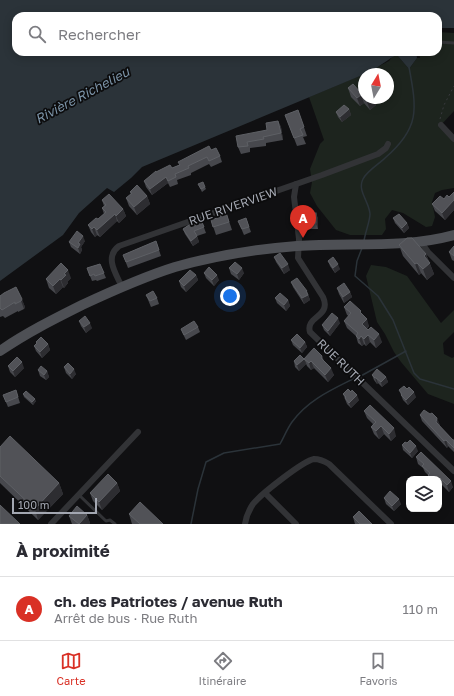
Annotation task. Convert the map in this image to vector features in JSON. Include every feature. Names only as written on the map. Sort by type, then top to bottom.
[{"type":"main road","points":[[0,351],[50,320],[122,287],[156,274],[198,261],[249,252],[298,246],[421,242],[454,235]]},
{"type":"street","points":[[441,125],[454,139]]},
{"type":"street","name":"RUE RIVERVIEW","points":[[122,287],[111,260],[113,253],[119,246],[378,154],[386,148],[388,144]]},
{"type":"street","name":"RUE RUTH","points":[[296,184],[294,197],[298,239],[298,258],[323,297],[325,303],[324,310],[310,323],[310,332],[454,471]]},
{"type":"street","points":[[421,242],[428,252],[454,278]]},
{"type":"street","points":[[51,524],[138,432]]},
{"type":"street","points":[[245,524],[248,512],[265,493],[301,465],[313,459],[329,464],[391,524]]},
{"type":"street","points":[[265,493],[296,524]]},
{"type":"lane","points":[[442,42],[454,43]]},
{"type":"lane","points":[[79,495],[106,521],[110,520],[115,524]]},
{"type":"lane","points":[[103,524],[106,521]]},
{"type":"path","points":[[441,125],[440,116],[454,86]]},
{"type":"shaded area","points":[[442,32],[454,33],[454,111],[441,125],[454,139],[454,188],[435,193],[432,202],[435,217],[432,226],[426,227],[403,213],[392,210],[385,219],[386,229],[382,235],[350,235],[336,230],[317,206],[310,193],[312,182],[310,169],[320,144],[324,140],[309,97],[358,77],[358,104],[394,104],[394,68],[376,68],[389,61],[393,56],[398,56],[409,69],[417,58],[420,58],[420,56],[442,56]]},
{"type":"shaded area","points":[[371,265],[386,267],[407,276],[441,323],[454,310],[454,332],[443,343],[444,354],[452,358],[454,357],[454,404],[428,394],[394,352],[377,322],[366,276]]},
{"type":"water","name":"Rivière Richelieu","points":[[0,0],[454,0],[454,28],[442,28],[442,12],[12,12],[12,56],[395,56],[376,68],[358,68],[358,77],[142,167],[114,192],[107,188],[79,213],[63,235],[0,281]]},
{"type":"water","points":[[398,56],[417,56],[417,58],[409,69]]},
{"type":"building","points":[[353,84],[358,90],[358,97],[357,98],[348,88]]},
{"type":"building","points":[[344,105],[349,109],[340,117],[336,112]]},
{"type":"building","points":[[298,110],[304,127],[300,129],[303,135],[294,138],[285,115]]},
{"type":"building","points":[[278,121],[281,133],[263,137],[264,139],[247,142],[248,146],[238,147],[236,136],[267,130],[266,123]]},
{"type":"building","points":[[209,146],[211,150],[216,148],[220,156],[209,161],[207,157],[188,166],[189,168],[175,174],[176,177],[168,181],[166,177],[150,189],[144,181],[156,171],[170,165],[172,168],[180,165],[178,162]]},
{"type":"building","points":[[203,182],[205,187],[201,189],[198,184]]},
{"type":"building","points":[[137,185],[147,196],[134,207],[126,198],[132,193],[130,192]]},
{"type":"building","points":[[454,192],[454,200],[442,213],[432,204],[440,196],[444,199],[447,195],[449,197]]},
{"type":"building","points":[[109,194],[123,209],[97,230],[94,227],[92,229],[88,225],[106,212],[102,208],[106,205],[102,200]]},
{"type":"building","points":[[225,209],[229,222],[213,227],[211,220],[220,217],[218,212]]},
{"type":"building","points":[[308,213],[316,213],[316,223],[308,223]]},
{"type":"building","points":[[399,214],[407,223],[402,228],[393,218]]},
{"type":"building","points":[[200,217],[204,227],[194,231],[197,236],[191,241],[183,229],[195,221],[195,219]]},
{"type":"building","points":[[246,218],[249,227],[242,229],[238,221]]},
{"type":"building","points":[[77,231],[83,236],[78,243],[80,244],[78,248],[69,242]]},
{"type":"building","points":[[407,238],[412,238],[426,254],[424,256],[430,263],[423,269],[417,263],[415,264],[399,245]]},
{"type":"building","points":[[156,241],[159,250],[126,262],[123,255]]},
{"type":"building","points":[[454,246],[454,256],[449,252]]},
{"type":"building","points":[[280,253],[288,264],[282,268],[274,257]]},
{"type":"building","points":[[333,257],[338,264],[333,268],[328,261]]},
{"type":"building","points":[[235,262],[242,268],[237,274],[229,268]]},
{"type":"building","points":[[61,263],[68,270],[64,274],[66,275],[53,286],[46,279]]},
{"type":"building","points":[[100,264],[104,273],[90,276],[87,268]]},
{"type":"building","points":[[209,267],[217,275],[212,280],[204,273]]},
{"type":"building","points":[[190,270],[196,275],[184,286],[179,281]]},
{"type":"building","points":[[297,278],[307,291],[308,295],[302,298],[291,282]]},
{"type":"building","points":[[344,283],[350,292],[343,297],[337,288]]},
{"type":"building","points":[[16,287],[22,299],[21,301],[15,304],[15,302],[2,310],[0,308],[0,296]]},
{"type":"building","points":[[153,291],[157,298],[150,301],[146,295]]},
{"type":"building","points":[[280,293],[288,300],[284,305],[275,298]]},
{"type":"building","points":[[350,301],[367,319],[362,324],[368,330],[371,327],[379,334],[374,340],[368,335],[364,339],[361,336],[359,339],[356,336],[358,333],[344,321],[351,313],[344,307]]},
{"type":"building","points":[[332,313],[338,318],[328,331],[322,325]]},
{"type":"building","points":[[85,316],[90,323],[84,327],[79,321]]},
{"type":"building","points":[[194,321],[198,327],[184,335],[181,329]]},
{"type":"building","points":[[297,334],[305,342],[300,348],[291,340]]},
{"type":"building","points":[[41,337],[48,344],[40,352],[34,346]]},
{"type":"building","points":[[314,348],[331,368],[325,375],[311,361],[309,363],[304,359]]},
{"type":"building","points":[[300,355],[304,359],[297,365],[294,361]]},
{"type":"building","points":[[17,357],[22,362],[13,371],[8,366]]},
{"type":"building","points":[[68,363],[74,369],[70,374],[64,367]]},
{"type":"building","points":[[41,366],[47,371],[44,375],[38,370]]},
{"type":"building","points":[[377,369],[386,377],[381,382],[372,375]]},
{"type":"building","points":[[404,386],[407,389],[409,387],[414,392],[406,400],[401,395],[402,394],[399,390]]},
{"type":"building","points":[[348,389],[351,392],[352,390],[357,395],[349,403],[343,394]]},
{"type":"building","points":[[16,390],[18,397],[6,402],[3,395]]},
{"type":"building","points":[[26,391],[35,399],[32,402],[23,394]]},
{"type":"building","points":[[370,405],[394,428],[389,434],[381,426],[376,431],[371,427],[376,422],[364,411]]},
{"type":"building","points":[[424,410],[430,414],[432,413],[437,418],[436,422],[454,440],[454,448],[446,440],[444,441],[420,415]]},
{"type":"building","points":[[10,436],[59,483],[35,509],[0,476],[0,447]]},
{"type":"building","points":[[410,440],[416,446],[410,453],[402,445]]},
{"type":"building","points":[[421,452],[451,481],[447,485],[442,480],[442,476],[429,476],[428,475],[430,473],[422,466],[424,464],[416,457]]},
{"type":"building","points":[[108,474],[117,483],[99,502],[90,493]]},
{"type":"building","points":[[390,491],[399,499],[392,506],[384,498]]},
{"type":"building","points":[[140,502],[163,524],[140,524],[129,514]]},
{"type":"building","points":[[0,505],[20,524],[0,524]]},
{"type":"building","points":[[77,506],[87,515],[79,524],[69,516]]},
{"type":"building","points":[[359,511],[372,524],[360,524],[353,517]]},
{"type":"waterway","points":[[364,241],[370,214],[361,188],[363,179],[367,173],[396,147],[405,137],[410,127],[413,117],[414,95],[409,67]]},
{"type":"waterway","points":[[362,248],[357,261],[355,276],[378,296],[393,320],[414,373],[420,379],[454,389]]},
{"type":"waterway","points":[[359,377],[406,351]]},
{"type":"waterway","points":[[191,524],[198,489],[206,462],[224,453],[280,444],[298,414],[320,396],[355,378]]},
{"type":"place","name":"ch. des Patriotes / avenue Ruth","points":[[303,238]]}]
